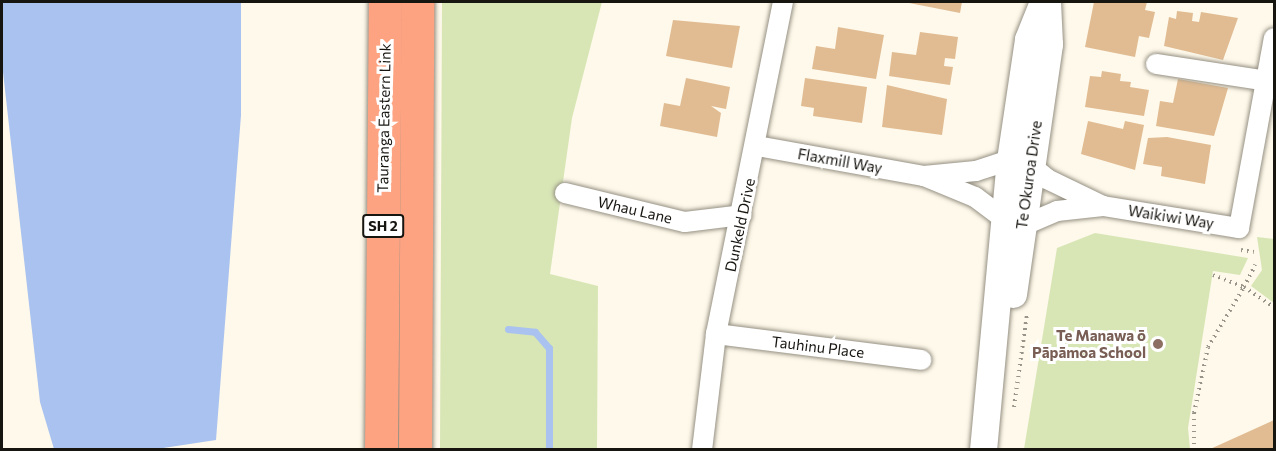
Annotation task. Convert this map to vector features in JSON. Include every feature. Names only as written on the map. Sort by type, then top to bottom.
[{"type":"highway","name":"Tauranga Eastern Link","points":[[381,450],[385,2]]},
{"type":"highway","name":"SH 2","points":[[415,450],[417,2]]},
{"type":"main road","name":"Te Okuroa Drive","points":[[983,450],[996,346],[1012,300],[1013,222],[1020,162],[1049,44],[1045,2]]},
{"type":"street","name":"Dunkeld Drive","points":[[702,450],[716,334],[757,146],[783,2]]},
{"type":"street","points":[[1266,140],[1267,81],[1275,38]]},
{"type":"street","points":[[1156,64],[1267,81]]},
{"type":"street","name":"Waikiwi Way","points":[[1013,222],[1057,211],[1103,206],[1239,228],[1266,140]]},
{"type":"street","name":"Flaxmill Way","points":[[757,146],[924,176],[975,197],[1013,222]]},
{"type":"street","name":"Flaxmill Way","points":[[924,176],[976,171],[1020,162]]},
{"type":"street","name":"Waikiwi Way","points":[[1020,162],[1047,179],[1103,206]]},
{"type":"street","name":"Whau Lane","points":[[565,194],[685,222],[742,214]]},
{"type":"street","name":"Tauhinu Place","points":[[716,334],[921,360]]},
{"type":"path","points":[[1194,450],[1194,413],[1208,347],[1255,265]]},
{"type":"path","points":[[1213,275],[1244,287],[1275,306]]},
{"type":"green space","points":[[442,2],[602,2],[572,118],[550,274],[598,286],[597,449],[440,449]]},
{"type":"green space","name":"Te Manawa ō Pāpāmoa School","points":[[1095,233],[1248,258],[1240,275],[1213,271],[1188,428],[1190,449],[1024,449],[1057,248]]},
{"type":"green space","points":[[1257,237],[1274,239],[1274,303],[1251,286],[1262,270]]},
{"type":"water","points":[[2,2],[241,2],[241,115],[216,440],[150,450],[54,449],[40,402],[2,63]]},
{"type":"building","points":[[904,2],[962,2],[960,13]]},
{"type":"building","points":[[1094,2],[1147,2],[1145,10],[1155,12],[1149,38],[1139,36],[1135,57],[1085,47]]},
{"type":"building","points":[[1177,11],[1193,13],[1192,21],[1199,22],[1201,12],[1238,18],[1223,60],[1164,46],[1169,17],[1176,19]]},
{"type":"building","points":[[673,20],[740,26],[732,68],[666,56]]},
{"type":"building","points":[[838,27],[884,35],[876,79],[812,69],[816,46],[835,49]]},
{"type":"building","points":[[920,32],[958,37],[955,59],[945,58],[944,66],[953,67],[950,85],[889,76],[892,52],[916,55]]},
{"type":"building","points":[[1102,71],[1121,74],[1120,81],[1131,82],[1130,87],[1149,90],[1144,116],[1085,107],[1090,76],[1101,77]]},
{"type":"building","points":[[686,78],[730,87],[726,109],[711,106],[721,113],[717,137],[660,126],[664,103],[680,106]]},
{"type":"building","points":[[805,78],[867,87],[862,123],[813,116],[814,108],[801,106]]},
{"type":"building","points":[[1178,79],[1228,88],[1214,136],[1156,126],[1160,101],[1173,103]]},
{"type":"building","points":[[887,85],[947,99],[942,135],[882,127]]},
{"type":"building","points":[[1088,121],[1123,129],[1125,121],[1144,125],[1135,170],[1081,154]]},
{"type":"building","points":[[1167,137],[1211,145],[1205,184],[1161,176],[1162,167],[1143,164],[1148,138]]},
{"type":"building","points":[[1274,420],[1274,450],[1208,450]]},
{"type":"waterway","points":[[508,329],[535,332],[549,348],[549,450]]},
{"type":"place","name":"Te Manawa ō Pāpāmoa School","points":[[1158,344]]}]
